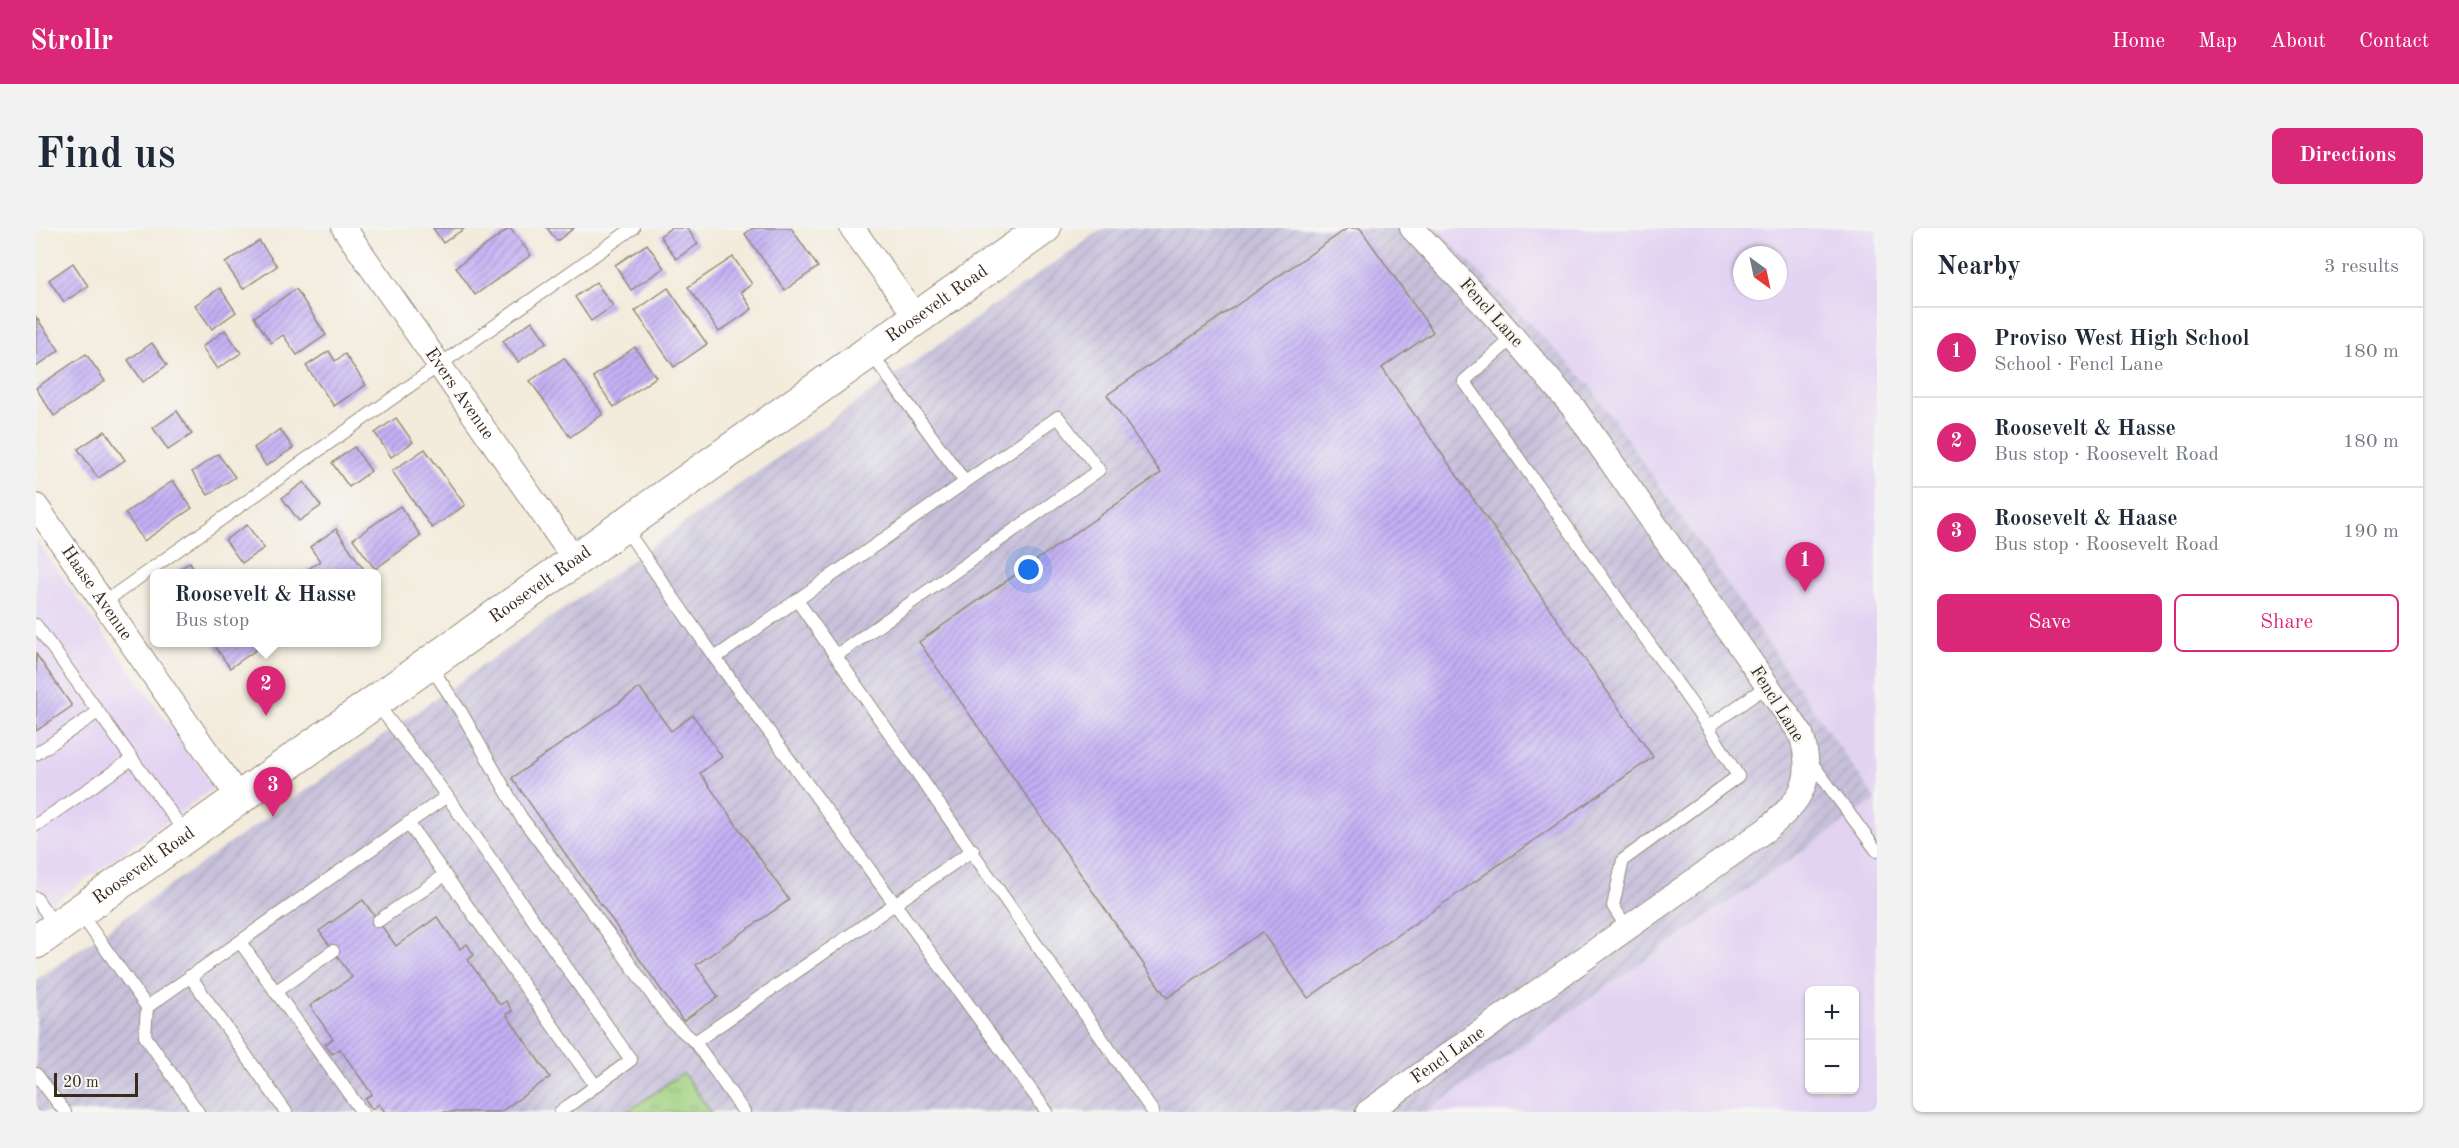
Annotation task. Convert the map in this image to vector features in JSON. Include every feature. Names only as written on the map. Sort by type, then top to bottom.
[{"type":"main road","name":"Roosevelt Road","points":[[57,927],[1044,228]]},
{"type":"street","name":"Evers Avenue","points":[[344,228],[575,560]]},
{"type":"street","points":[[852,228],[917,318]]},
{"type":"street","name":"Fencl Lane","points":[[1368,1112],[1786,813],[1801,795],[1807,775],[1808,757],[1800,734],[1573,407],[1514,338],[1412,228]]},
{"type":"street","name":"Haase Avenue","points":[[36,506],[239,798]]},
{"type":"lane","points":[[151,569],[633,228]]},
{"type":"lane","points":[[1514,338],[1464,381],[1708,727],[1738,776],[1623,860],[1613,906],[1627,928]]},
{"type":"lane","points":[[870,351],[965,482]]},
{"type":"lane","points":[[715,658],[1058,417],[1099,470],[837,655]]},
{"type":"lane","points":[[623,526],[715,658],[896,902],[1047,1112]]},
{"type":"lane","points":[[103,603],[150,569]]},
{"type":"lane","points":[[797,600],[1153,1112]]},
{"type":"lane","points":[[36,625],[187,835]]},
{"type":"lane","points":[[429,663],[461,712],[520,817],[613,939],[669,1019],[695,1042],[744,1112]]},
{"type":"lane","points":[[1708,727],[1767,686]]},
{"type":"lane","points":[[375,701],[447,796],[630,1060],[560,1112]]},
{"type":"lane","points":[[36,754],[98,711]]},
{"type":"lane","points":[[1808,757],[1877,851]]},
{"type":"lane","points":[[36,825],[132,759]]},
{"type":"lane","points":[[147,1007],[447,796]]},
{"type":"lane","points":[[408,822],[595,1085]]},
{"type":"lane","points":[[695,1042],[973,850]]},
{"type":"lane","points":[[378,921],[445,875]]},
{"type":"lane","points":[[36,898],[57,927],[147,1007]]},
{"type":"lane","points":[[240,942],[362,1112]]},
{"type":"lane","points":[[276,992],[333,951]]},
{"type":"lane","points":[[190,976],[286,1112]]},
{"type":"lane","points":[[147,1007],[145,1036],[198,1112]]},
{"type":"lane","points":[[36,1074],[65,1112]]},
{"type":"shaded area","points":[[1104,228],[1436,228],[1590,385],[1876,800],[1426,1112],[711,1112],[683,1073],[627,1112],[36,1112],[36,980]]},
{"type":"shaded area","points":[[1436,228],[1877,228],[1877,1112],[1426,1112],[1876,800],[1590,385]]},
{"type":"shaded area","points":[[36,541],[215,787],[36,915]]},
{"type":"green space","points":[[683,1073],[711,1112],[627,1112]]},
{"type":"building","points":[[433,228],[465,228],[443,243]]},
{"type":"building","points":[[510,228],[531,255],[475,295],[456,267]]},
{"type":"building","points":[[547,228],[574,228],[557,241]]},
{"type":"building","points":[[671,228],[687,228],[698,244],[676,259],[660,236]]},
{"type":"building","points":[[753,228],[791,228],[818,267],[785,290],[745,234]]},
{"type":"building","points":[[1348,228],[1360,228],[1433,332],[1382,368],[1653,757],[1308,998],[1262,932],[1167,998],[919,642],[1161,473],[1107,395]]},
{"type":"building","points":[[259,241],[277,266],[243,289],[225,263]]},
{"type":"building","points":[[647,244],[664,268],[631,290],[615,265]]},
{"type":"building","points":[[733,257],[752,284],[741,292],[752,309],[719,332],[688,287]]},
{"type":"building","points":[[73,263],[88,286],[64,302],[49,280]]},
{"type":"building","points":[[596,282],[613,306],[591,321],[575,297]]},
{"type":"building","points":[[220,288],[236,312],[212,329],[195,305]]},
{"type":"building","points":[[668,288],[707,344],[674,367],[635,311]]},
{"type":"building","points":[[296,289],[326,335],[297,355],[283,335],[271,343],[254,317]]},
{"type":"building","points":[[36,317],[59,350],[36,367]]},
{"type":"building","points":[[532,321],[547,342],[518,362],[503,341]]},
{"type":"building","points":[[225,330],[241,353],[217,369],[202,347]]},
{"type":"building","points":[[152,343],[167,365],[143,382],[128,360]]},
{"type":"building","points":[[635,347],[656,377],[614,407],[593,377]]},
{"type":"building","points":[[329,351],[335,361],[345,354],[366,385],[334,406],[306,366]]},
{"type":"building","points":[[86,354],[105,381],[54,416],[36,388]]},
{"type":"building","points":[[564,358],[603,414],[570,437],[530,381]]},
{"type":"building","points":[[177,411],[192,434],[168,450],[153,428]]},
{"type":"building","points":[[396,418],[413,442],[391,457],[375,433]]},
{"type":"building","points":[[280,429],[293,448],[266,466],[254,448]]},
{"type":"building","points":[[105,431],[125,460],[98,478],[78,449]]},
{"type":"building","points":[[354,447],[371,471],[349,487],[332,463]]},
{"type":"building","points":[[425,449],[465,505],[432,528],[392,471]]},
{"type":"building","points":[[218,454],[235,477],[208,495],[192,472]]},
{"type":"building","points":[[173,481],[192,508],[144,541],[125,513]]},
{"type":"building","points":[[304,482],[321,506],[299,521],[282,498]]},
{"type":"building","points":[[400,506],[421,536],[375,569],[353,539]]},
{"type":"building","points":[[247,525],[264,548],[242,563],[225,540]]},
{"type":"building","points":[[336,529],[364,569],[308,569],[320,561],[310,547]]},
{"type":"building","points":[[190,562],[194,569],[180,569]]},
{"type":"building","points":[[215,647],[260,647],[230,668]]},
{"type":"building","points":[[36,654],[72,706],[36,731]]},
{"type":"building","points":[[640,688],[671,731],[693,715],[722,757],[700,773],[789,900],[696,965],[718,997],[683,1021],[512,778]]},
{"type":"building","points":[[363,900],[396,946],[437,917],[460,949],[467,944],[474,955],[468,960],[500,1005],[506,1001],[512,1011],[506,1014],[550,1077],[500,1112],[385,1112],[379,1104],[372,1109],[365,1099],[372,1094],[340,1049],[332,1054],[325,1044],[333,1039],[310,1006],[352,977],[319,931]]},
{"type":"place","name":"Proviso West High School","points":[[1805,592]]},
{"type":"place","name":"Roosevelt & Hasse","points":[[266,716]]},
{"type":"place","name":"Roosevelt & Haase","points":[[273,817]]}]
